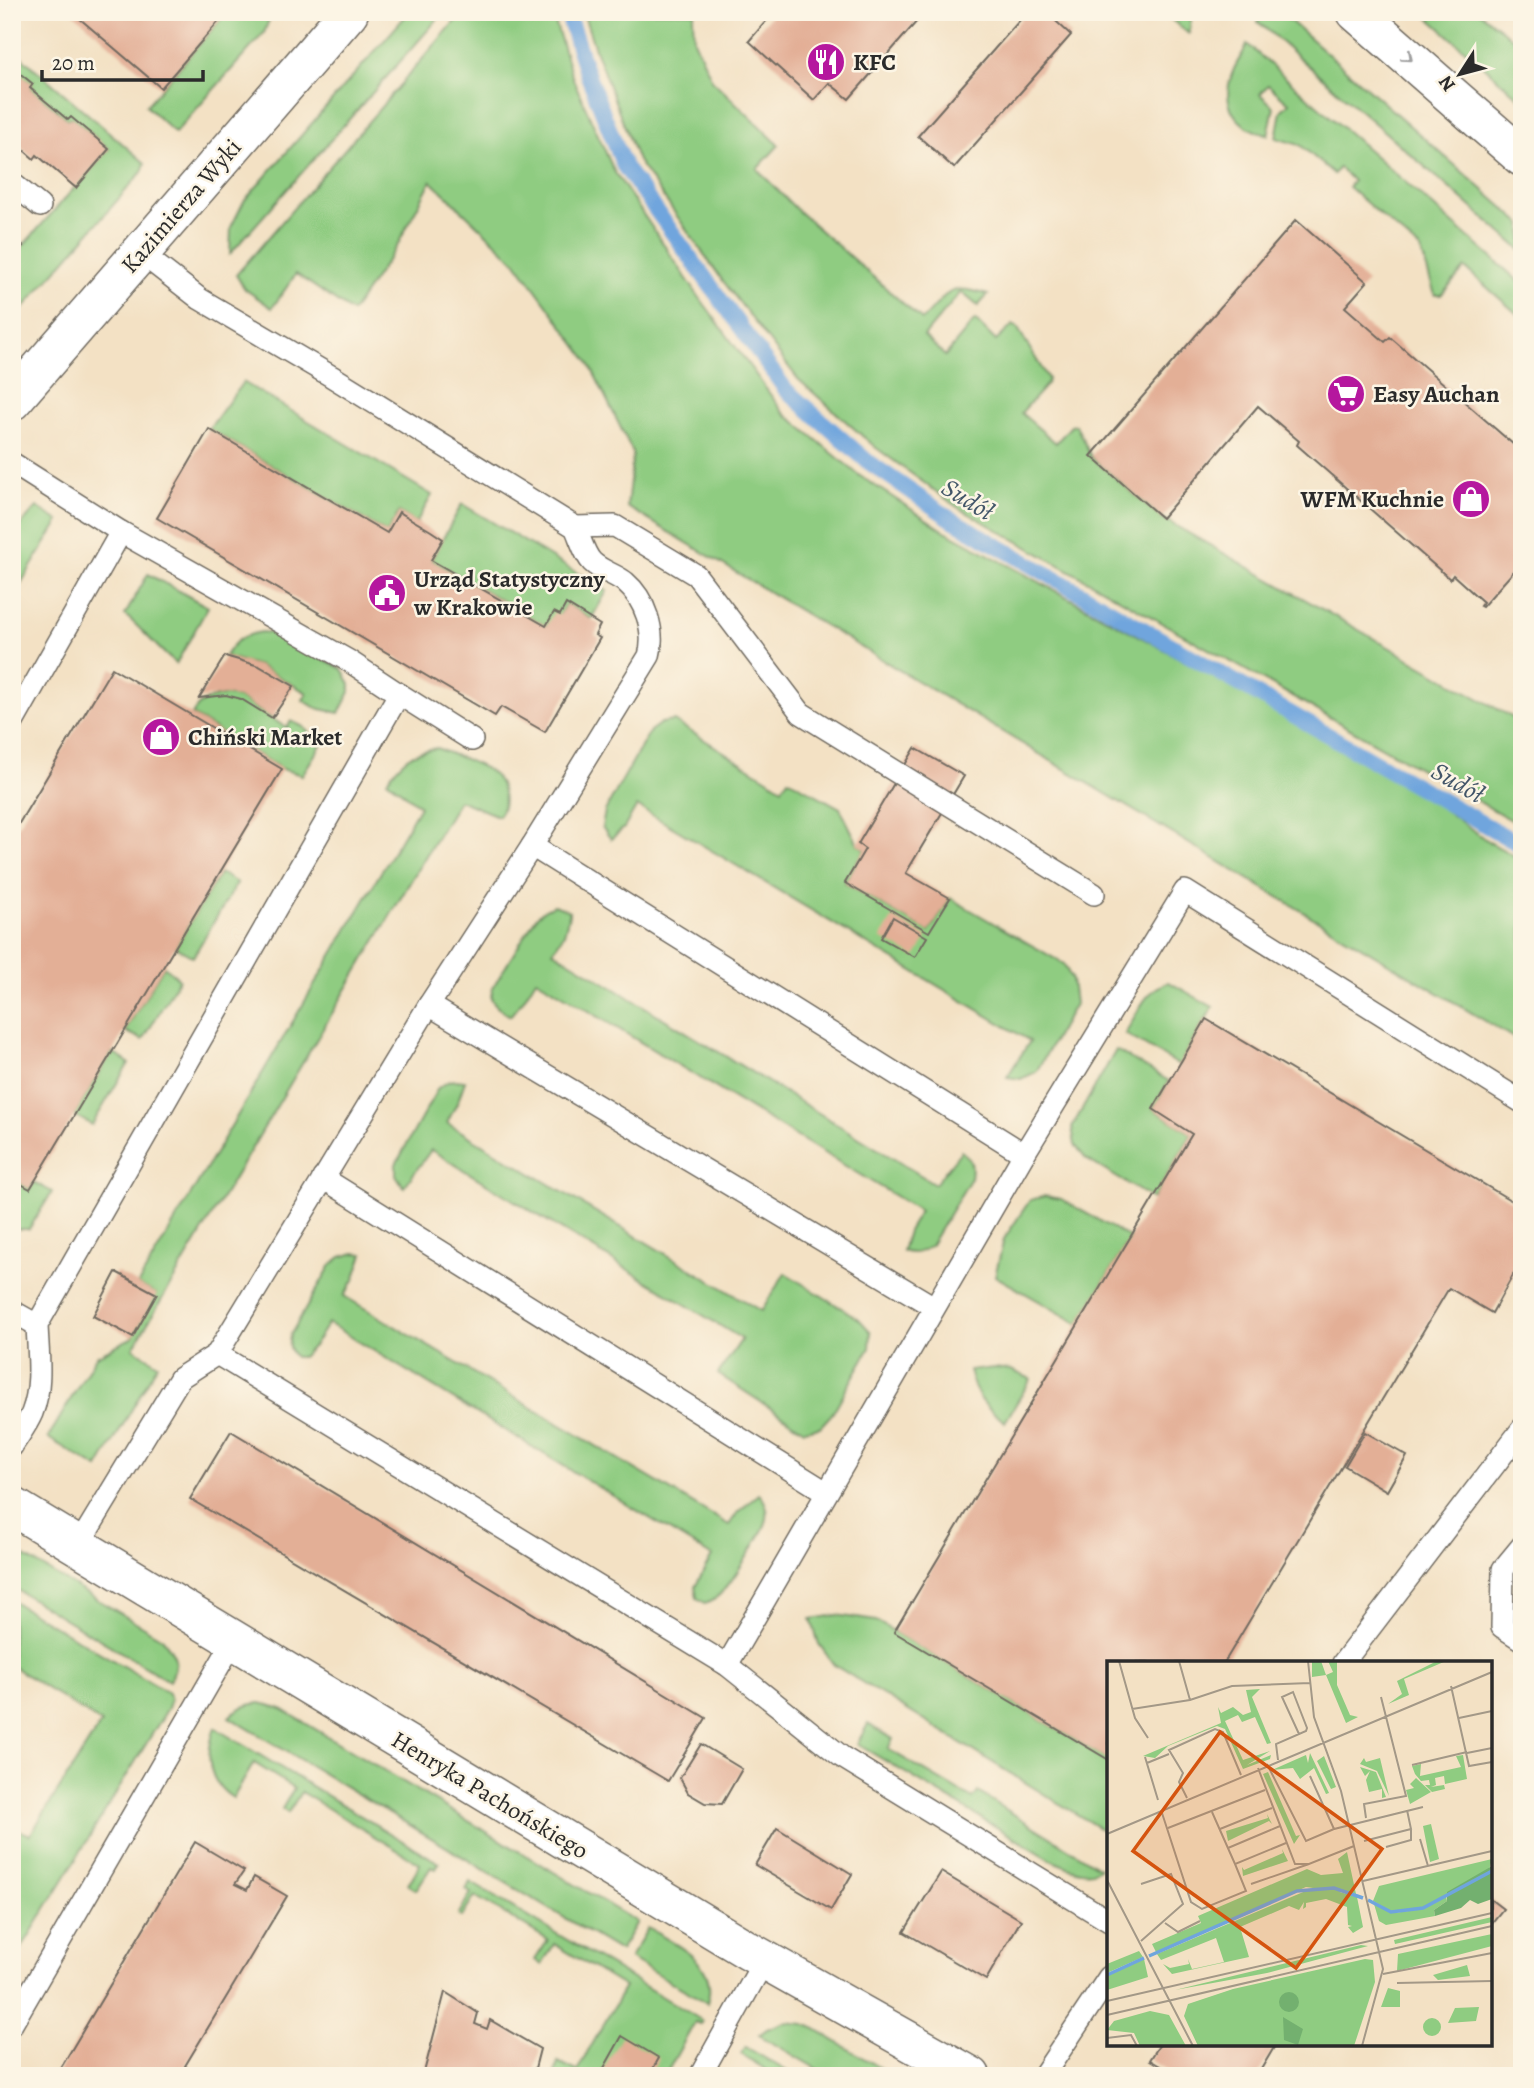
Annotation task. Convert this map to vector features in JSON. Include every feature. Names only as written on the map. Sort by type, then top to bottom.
[{"type":"street","name":"Kazimierza Wyki","points":[[12,401],[349,12]]},
{"type":"street","points":[[1356,12],[1522,157]]},
{"type":"street","name":"Henryka Pachońskiego","points":[[12,1506],[765,1959],[971,2076]]},
{"type":"lane","points":[[12,183],[40,206]]},
{"type":"lane","points":[[78,1546],[180,1378],[217,1354],[429,1005],[532,846],[649,656],[652,645],[648,618],[635,593],[625,583],[591,561],[575,527],[331,376],[200,299],[141,253]]},
{"type":"lane","points":[[12,463],[121,532],[349,661],[472,740]]},
{"type":"lane","points":[[575,527],[615,526],[696,575],[801,713],[1094,894]]},
{"type":"lane","points":[[12,724],[121,532]]},
{"type":"lane","points":[[12,1446],[32,1412],[36,1399],[39,1367],[37,1325],[399,694]]},
{"type":"lane","points":[[532,846],[1024,1154]]},
{"type":"lane","points":[[727,1665],[1024,1154],[1185,891],[1522,1102]]},
{"type":"lane","points":[[429,1005],[934,1307]]},
{"type":"lane","points":[[323,1178],[826,1492]]},
{"type":"lane","points":[[12,1311],[37,1325]]},
{"type":"lane","points":[[217,1354],[727,1665],[842,1757],[1107,1919]]},
{"type":"lane","points":[[1345,1661],[1522,1429]]},
{"type":"lane","points":[[1522,1546],[1503,1569],[1502,1627],[1522,1640]]},
{"type":"lane","points":[[12,2024],[234,1640]]},
{"type":"lane","points":[[700,2076],[765,1959]]},
{"type":"lane","points":[[1043,2076],[1107,1980]]},
{"type":"green space","points":[[227,12],[272,12],[264,33],[175,133],[146,106]]},
{"type":"green space","points":[[409,12],[444,12],[230,254],[231,227],[244,201]]},
{"type":"green space","points":[[463,12],[552,12],[573,79],[614,171],[697,294],[783,412],[860,476],[945,531],[1211,675],[1426,796],[1489,842],[1522,860],[1522,1043],[627,507],[633,453],[588,361],[515,261],[431,181],[397,246],[352,312],[296,274],[272,308],[245,289],[236,275]]},
{"type":"green space","points":[[583,12],[695,12],[694,40],[712,80],[779,145],[757,169],[796,209],[922,320],[944,297],[956,290],[964,289],[988,295],[978,306],[961,292],[924,336],[945,356],[975,320],[996,341],[1013,325],[1017,327],[1048,379],[1047,384],[1021,413],[1056,443],[1071,426],[1076,425],[1091,457],[1162,518],[1522,723],[1522,826],[957,507],[875,447],[798,379],[720,277],[638,161]]},
{"type":"green space","points":[[1162,12],[1192,12],[1189,34]]},
{"type":"green space","points":[[1258,12],[1280,12],[1522,224],[1522,251],[1258,22]]},
{"type":"green space","points":[[1422,12],[1479,12],[1522,46],[1522,100]]},
{"type":"green space","points":[[1247,44],[1522,284],[1522,318],[1465,268],[1441,295],[1435,295],[1421,250],[1348,187],[1353,181],[1339,167],[1334,174],[1300,145],[1276,138],[1281,111],[1289,103],[1268,85],[1260,94],[1274,107],[1268,135],[1238,120],[1229,103],[1228,93],[1234,69]]},
{"type":"green space","points":[[12,49],[145,163],[142,172],[12,321],[12,258],[109,149],[71,117],[68,120],[30,88],[32,84],[12,67]]},
{"type":"green space","points":[[243,382],[432,495],[416,523],[399,512],[387,533],[209,429]]},
{"type":"green space","points":[[462,504],[607,591],[591,619],[566,604],[560,615],[546,626],[431,560]]},
{"type":"green space","points":[[37,507],[59,521],[12,598],[12,535]]},
{"type":"green space","points":[[148,574],[208,607],[176,664],[125,615]]},
{"type":"green space","points":[[262,632],[276,633],[342,669],[350,684],[350,692],[339,713],[316,708],[303,700],[307,693],[259,666],[225,656],[240,639]]},
{"type":"green space","points":[[226,695],[241,699],[287,728],[291,721],[304,727],[321,745],[302,775],[282,769],[192,715],[206,700]]},
{"type":"green space","points":[[674,721],[782,788],[788,779],[840,808],[858,844],[865,849],[845,883],[929,932],[950,898],[1064,964],[1072,980],[1075,1004],[1036,1072],[1021,1079],[1007,1077],[1030,1041],[637,806],[624,828],[611,839],[602,827],[605,811],[650,731],[661,723]]},
{"type":"green space","points":[[437,748],[478,765],[494,775],[503,792],[501,811],[498,816],[459,800],[133,1348],[158,1364],[98,1468],[48,1438],[96,1356],[133,1337],[156,1294],[138,1284],[420,806],[387,780],[408,758]]},
{"type":"green space","points":[[220,873],[237,883],[193,957],[175,947]]},
{"type":"green space","points":[[554,905],[570,911],[564,934],[553,951],[935,1184],[961,1151],[965,1154],[971,1163],[971,1178],[930,1246],[916,1253],[902,1251],[908,1231],[920,1211],[536,979],[510,1016],[497,1007],[491,998],[493,987],[537,916]]},
{"type":"green space","points":[[164,966],[179,979],[143,1040],[125,1031]]},
{"type":"green space","points":[[1169,982],[1213,1007],[1179,1065],[1125,1034],[1148,996]]},
{"type":"green space","points":[[1116,1050],[1169,1081],[1153,1109],[1192,1134],[1153,1199],[1086,1159],[1075,1145],[1072,1127]]},
{"type":"green space","points":[[112,1052],[129,1063],[92,1125],[74,1115]]},
{"type":"green space","points":[[456,1080],[465,1081],[447,1123],[761,1311],[785,1273],[859,1319],[871,1332],[870,1348],[832,1414],[820,1427],[804,1430],[718,1374],[742,1339],[431,1150],[404,1187],[396,1175],[396,1164],[438,1088]]},
{"type":"green space","points":[[12,1179],[30,1189],[34,1182],[52,1192],[29,1229],[12,1229]]},
{"type":"green space","points":[[1045,1196],[1061,1199],[1130,1238],[1079,1324],[995,1276],[1004,1239],[1030,1200]]},
{"type":"green space","points":[[363,1254],[354,1280],[344,1296],[729,1525],[738,1512],[759,1494],[767,1508],[765,1525],[746,1559],[721,1593],[705,1603],[697,1598],[695,1587],[712,1556],[328,1323],[314,1345],[302,1357],[295,1357],[289,1346],[291,1334],[331,1265],[341,1257]]},
{"type":"green space","points":[[994,1368],[1011,1370],[1031,1379],[1005,1422],[981,1400],[969,1371]]},
{"type":"green space","points":[[12,1549],[162,1638],[175,1658],[175,1669],[169,1681],[12,1587]]},
{"type":"green space","points":[[12,1601],[167,1692],[171,1699],[12,1964],[12,1885],[18,1876],[12,1873],[12,1833],[15,1828],[30,1835],[101,1723],[12,1666]]},
{"type":"green space","points":[[836,1615],[876,1621],[1107,1759],[1107,1833],[834,1665],[819,1644],[811,1619]]},
{"type":"green space","points":[[260,1703],[280,1708],[637,1922],[620,1951],[229,1717],[243,1707]]},
{"type":"green space","points":[[868,1724],[893,1739],[888,1749],[973,1799],[978,1792],[1100,1868],[1089,1872],[1055,1862],[857,1744]]},
{"type":"green space","points":[[215,1728],[439,1863],[436,1869],[431,1867],[416,1890],[408,1885],[420,1864],[301,1792],[288,1813],[282,1809],[294,1788],[254,1763],[233,1798],[218,1784],[210,1767],[210,1748]]},
{"type":"green space","points":[[470,1882],[703,2021],[701,2024],[695,2022],[665,2076],[554,2076],[558,2062],[577,2071],[625,1987],[554,1944],[542,1965],[535,1960],[548,1940],[475,1896],[462,1917],[458,1915],[471,1893],[466,1890]]},
{"type":"green space","points":[[648,1928],[682,1949],[701,1966],[709,1989],[707,2003],[630,1958]]},
{"type":"green space","points":[[785,2022],[812,2027],[893,2076],[829,2076],[759,2035]]},
{"type":"green space","points":[[746,2047],[795,2076],[776,2076],[741,2054]]},
{"type":"building","points":[[72,12],[227,12],[161,88]]},
{"type":"building","name":"KFC","points":[[774,12],[925,12],[849,99],[829,83],[814,100],[749,41]]},
{"type":"building","points":[[1027,12],[1046,12],[1071,35],[954,168],[918,136]]},
{"type":"building","points":[[12,67],[33,84],[30,88],[68,120],[71,117],[109,149],[76,188],[37,155],[34,159],[12,140]]},
{"type":"building","points":[[1296,220],[1367,282],[1345,307],[1385,342],[1390,337],[1522,452],[1522,562],[1482,607],[1480,606],[1483,602],[1453,575],[1450,579],[1297,445],[1299,441],[1258,406],[1162,518],[1091,456]]},
{"type":"building","points":[[12,237],[23,246],[12,258]]},
{"type":"building","name":"Urząd Statystyczny w Krakowie","points":[[209,429],[387,533],[399,512],[443,539],[431,560],[546,626],[554,612],[560,615],[566,604],[600,625],[595,635],[600,638],[545,732],[501,707],[495,716],[157,518]]},
{"type":"building","points":[[225,656],[259,666],[294,686],[272,718],[241,699],[226,695],[199,698]]},
{"type":"building","points":[[112,668],[282,769],[30,1189],[12,1179],[12,835]]},
{"type":"building","points":[[915,748],[964,776],[906,873],[950,898],[929,932],[845,883],[865,849],[858,844]]},
{"type":"building","points":[[893,917],[927,937],[915,957],[881,938]]},
{"type":"building","points":[[1206,1019],[1522,1207],[1522,1259],[1492,1313],[1449,1288],[1225,1661],[1107,1661],[1107,1759],[894,1632],[1192,1134],[1153,1109]]},
{"type":"building","points":[[116,1272],[157,1294],[133,1337],[93,1316]]},
{"type":"building","points":[[231,1431],[706,1718],[668,1781],[190,1499]]},
{"type":"building","points":[[1365,1432],[1407,1456],[1387,1491],[1345,1466]]},
{"type":"building","points":[[701,1744],[742,1769],[722,1804],[705,1803],[688,1793],[680,1778]]},
{"type":"building","points":[[777,1828],[852,1874],[831,1910],[755,1865]]},
{"type":"building","points":[[195,1842],[244,1871],[235,1884],[247,1890],[254,1877],[287,1896],[185,2066],[200,2076],[56,2076]]},
{"type":"building","points":[[941,1872],[1021,1920],[986,1980],[904,1932]]},
{"type":"building","points":[[1492,1901],[1503,1909],[1492,1923]]},
{"type":"building","points":[[445,1992],[478,2013],[475,2024],[487,2029],[490,2020],[540,2049],[533,2076],[423,2076]]},
{"type":"building","points":[[622,2036],[659,2058],[649,2076],[600,2075]]},
{"type":"building","points":[[1159,2046],[1275,2046],[1257,2076],[1177,2076],[1150,2060]]},
{"type":"waterway","name":"Sudół","points":[[567,12],[585,68],[624,166],[786,390],[867,461],[951,519],[1522,846]]},
{"type":"place","name":"KFC","points":[[826,62]]},
{"type":"place","name":"Easy Auchan","points":[[1346,394]]},
{"type":"place","name":"WFM Kuchnie","points":[[1471,499]]},
{"type":"place","name":"Urząd Statystyczny w Krakowie","points":[[387,593]]},
{"type":"place","name":"Chiński Market","points":[[161,737]]}]
